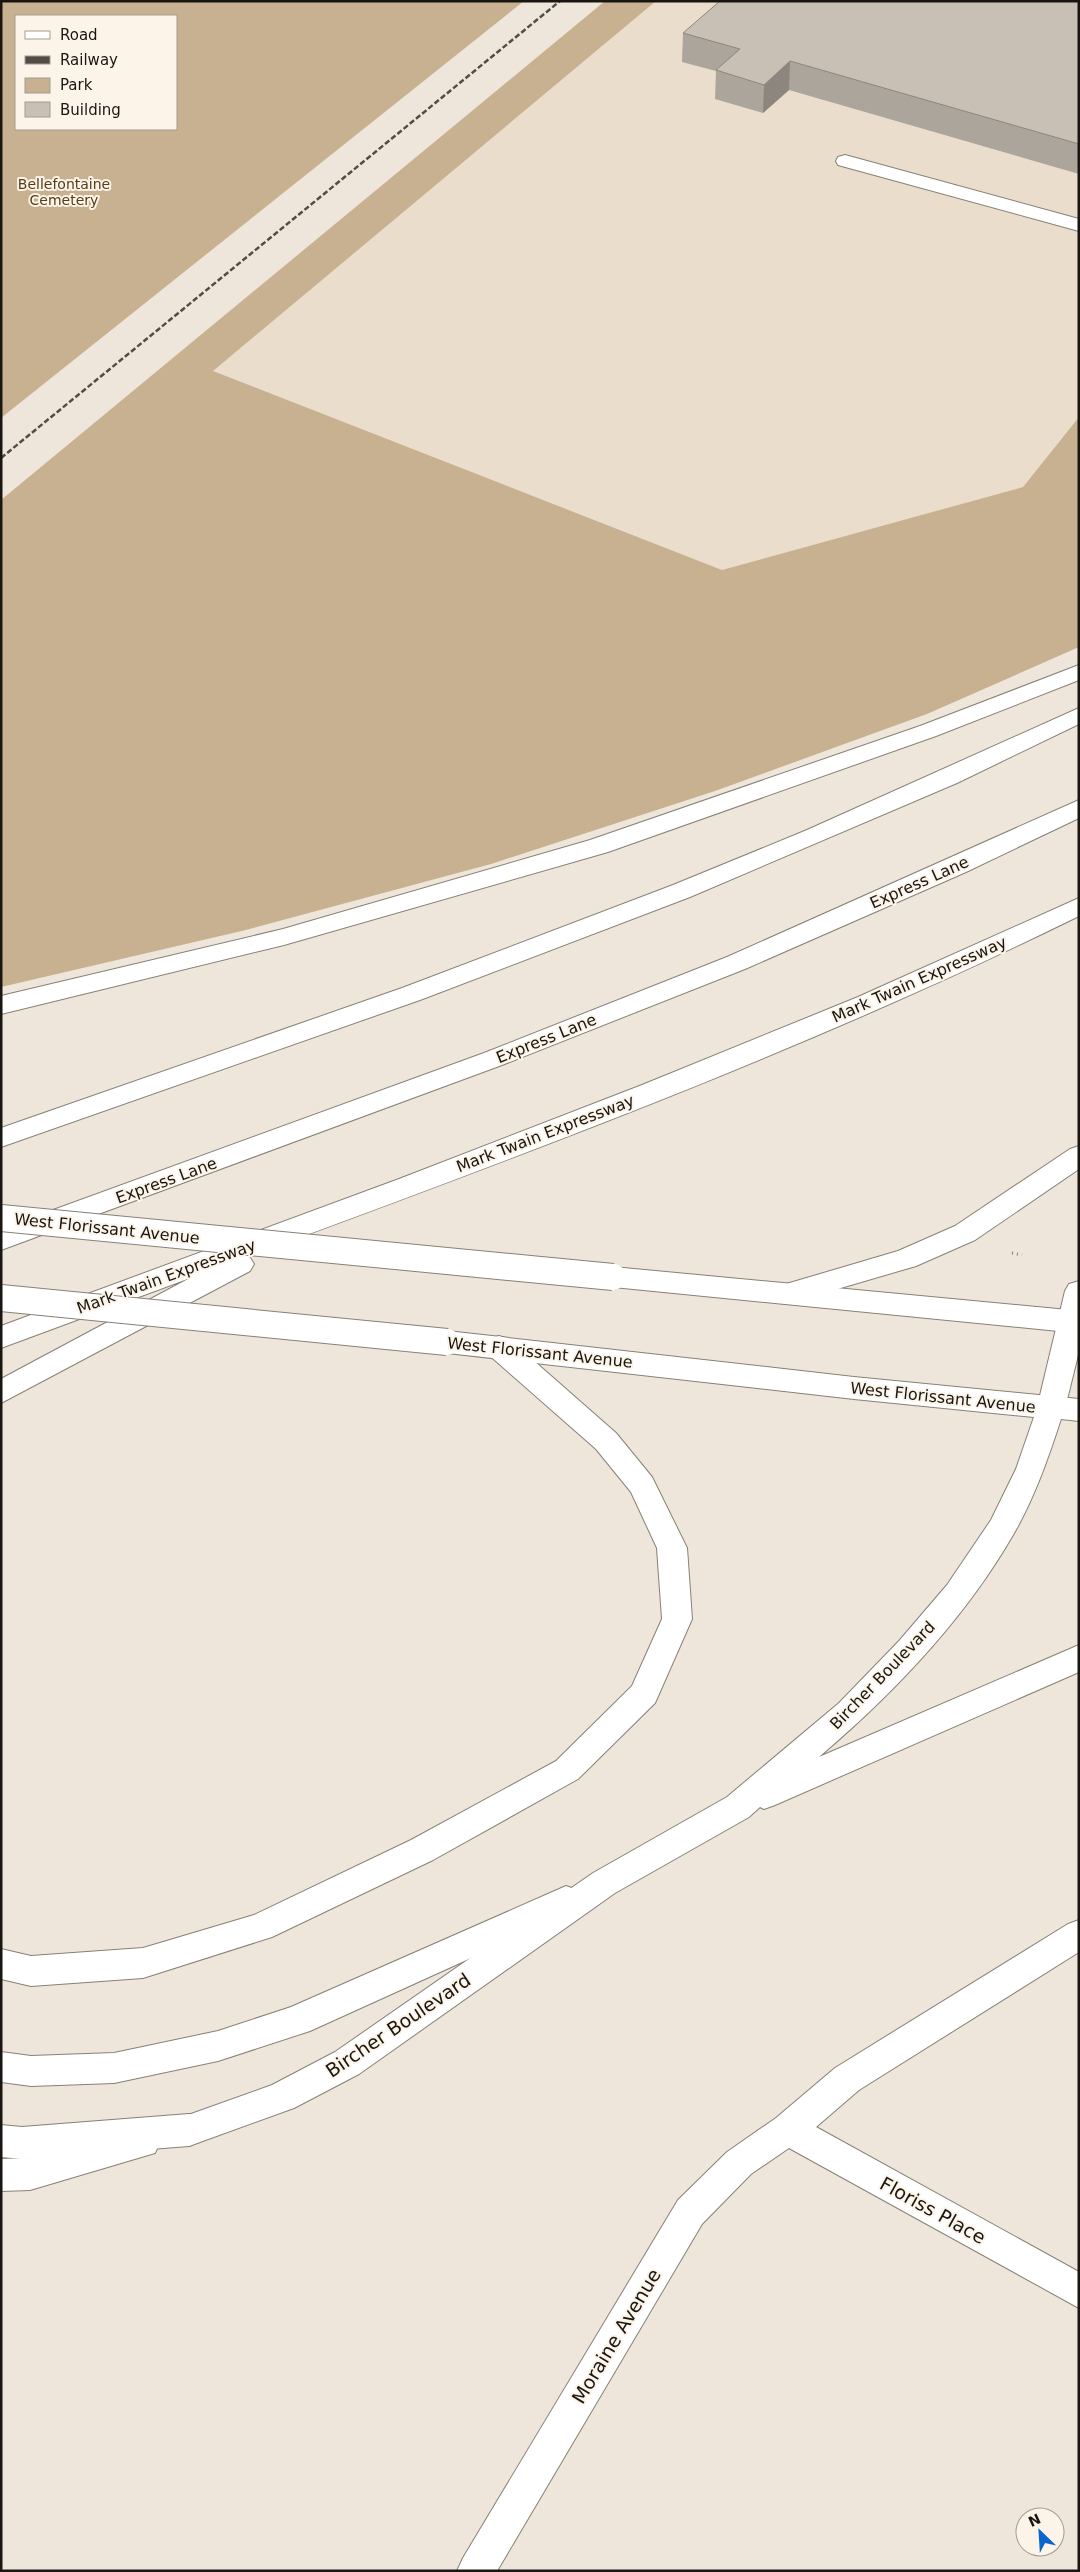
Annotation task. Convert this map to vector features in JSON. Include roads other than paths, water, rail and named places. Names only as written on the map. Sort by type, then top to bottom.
[{"type":"main road","points":[[845,161],[1079,225]]},
{"type":"main road","points":[[1,1004],[284,937],[599,846],[928,731],[1079,672]]},
{"type":"main road","points":[[1,1138],[398,998],[646,906],[869,812],[1079,715]]},
{"type":"main road","name":"Express Lane","points":[[1,1240],[493,1059],[736,963],[957,866],[1079,808]]},
{"type":"main road","name":"Mark Twain Expressway","points":[[1,1337],[334,1214],[762,1048],[922,981],[1079,906]]},
{"type":"main road","points":[[786,1294],[906,1259],[965,1232],[1079,1156]]},
{"type":"main road","points":[[1,1392],[334,1214]]},
{"type":"main road","name":"West Florissant Avenue","points":[[1,1218],[1075,1322]]},
{"type":"main road","name":"Bircher Boulevard","points":[[1,2067],[31,2071],[114,2068],[218,2046],[298,2020],[604,1883],[738,1807],[850,1712],[910,1650],[958,1594],[1003,1527],[1030,1469],[1065,1409],[1079,1291]]},
{"type":"main road","name":"West Florissant Avenue","points":[[1,1298],[499,1347],[854,1388],[1065,1409]]},
{"type":"main road","points":[[1,1964],[31,1972],[143,1962],[261,1927],[422,1850],[567,1770],[644,1694],[677,1619],[672,1548],[642,1485],[606,1441],[499,1347]]},
{"type":"main road","points":[[738,1807],[1079,1658]]},
{"type":"main road","name":"Bircher Boulevard","points":[[1,2176],[30,2174],[188,2130],[282,2097],[347,2063],[604,1883]]},
{"type":"main road","name":"Moraine Avenue","points":[[476,2571],[690,2212],[739,2163],[788,2129],[847,2079],[1079,1934]]},
{"type":"main road","name":"Floriss Place","points":[[788,2129],[1079,2291]]},
{"type":"main road","points":[[1,2141],[22,2143],[188,2130]]},
{"type":"railway","points":[[1,458],[560,1]]},
{"type":"park label","name":"Bellefontaine Cemetery","points":[[64,192]]}]
